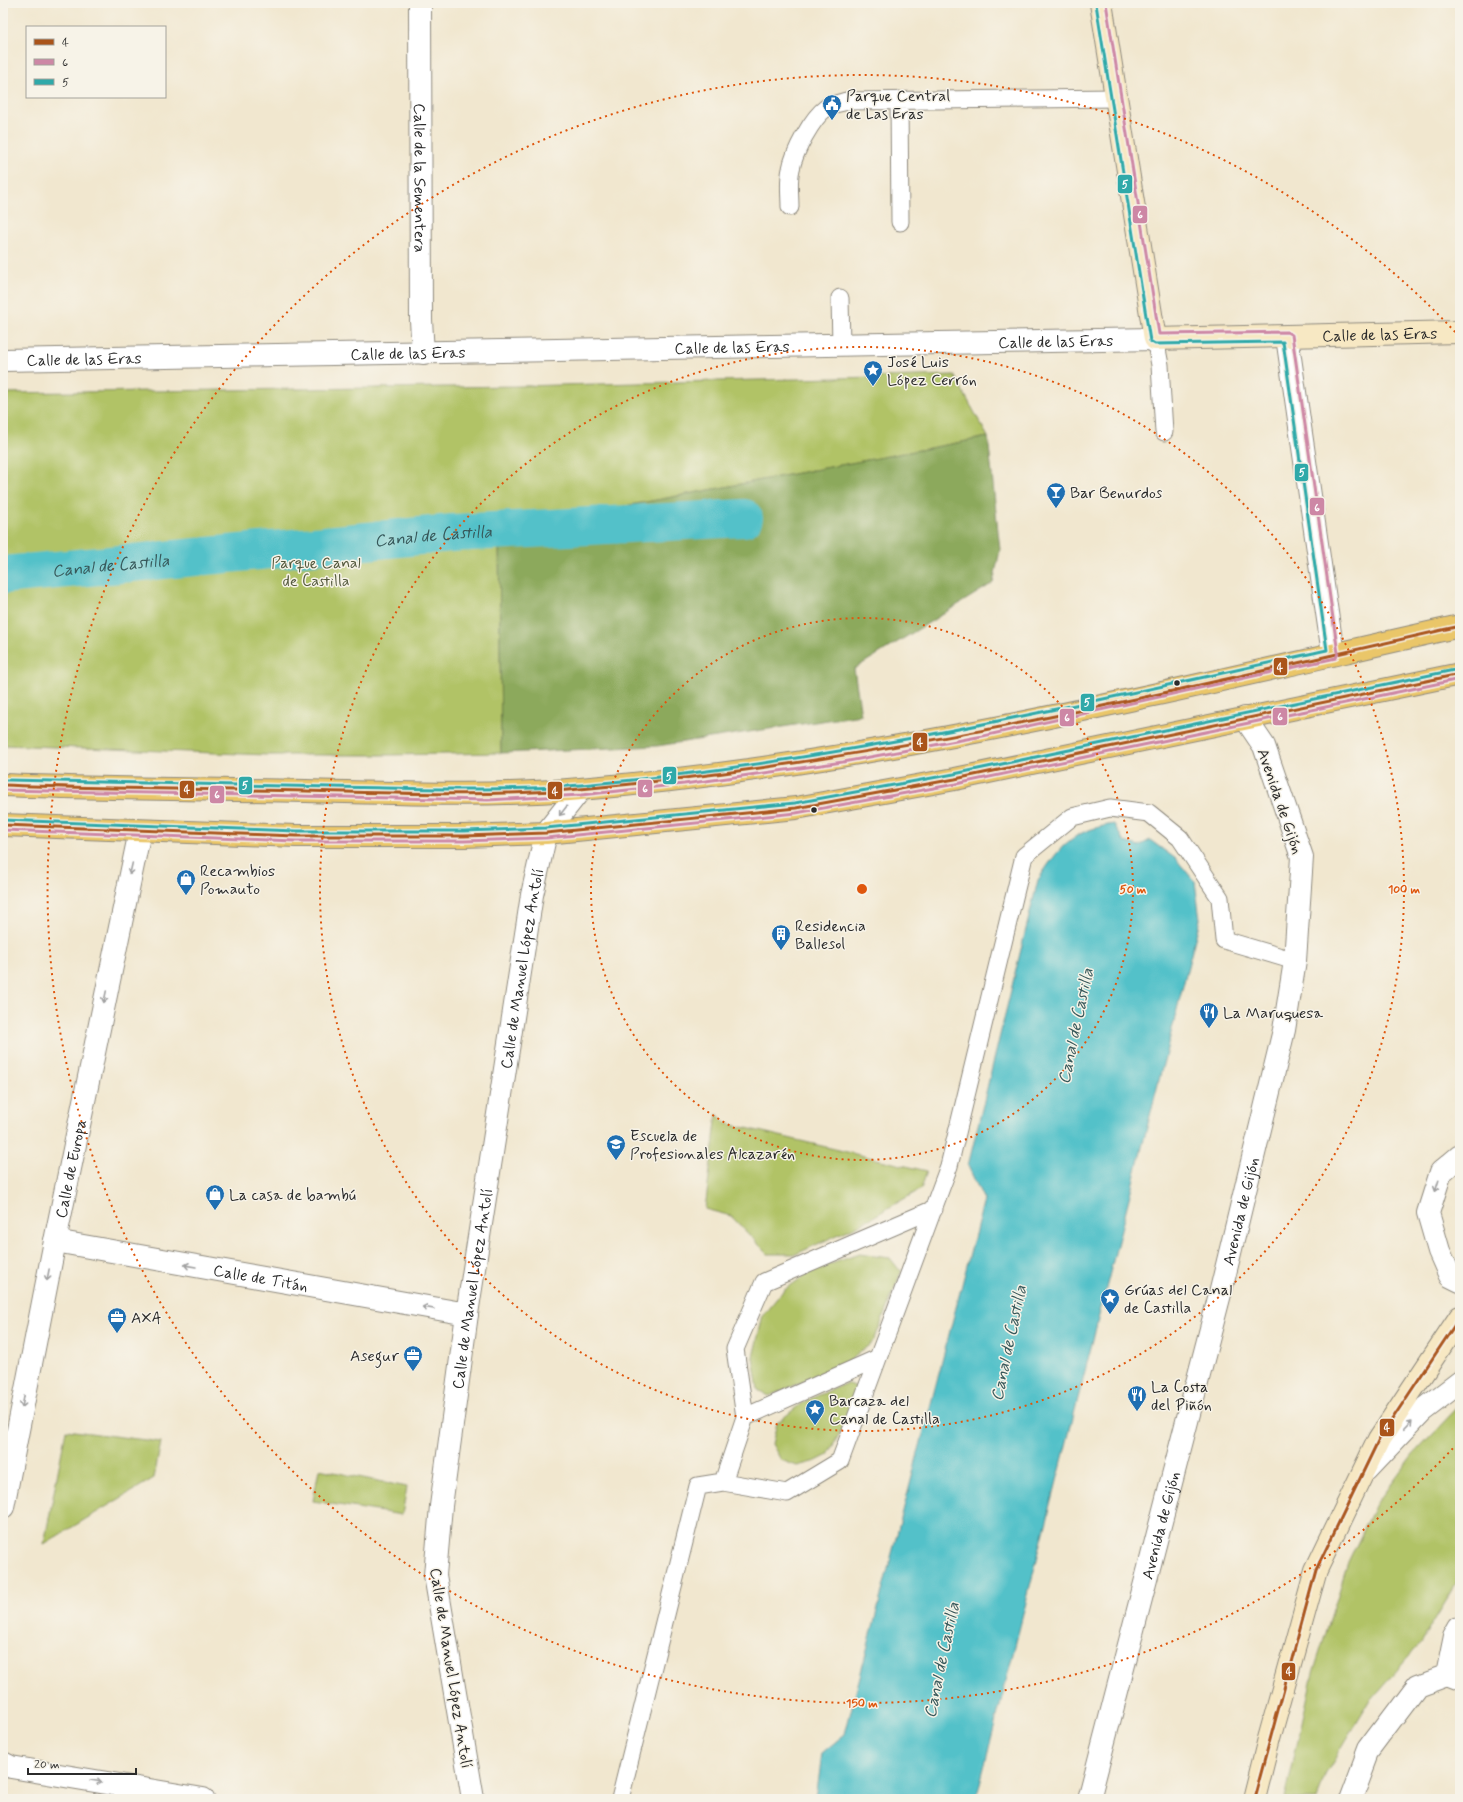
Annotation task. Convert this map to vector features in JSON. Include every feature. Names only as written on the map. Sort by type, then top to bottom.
[{"type":"highway","points":[[3,785],[488,795],[580,790],[683,779],[842,757],[990,729],[1460,626]]},
{"type":"highway","points":[[3,825],[296,836],[464,836],[546,833],[796,808],[955,779],[1460,674]]},
{"type":"main road","points":[[1101,3],[1154,339]]},
{"type":"main road","name":"Calle de las Eras","points":[[1154,339],[1460,332]]},
{"type":"main road","points":[[1254,1799],[1269,1739],[1316,1570],[1379,1439],[1460,1317]]},
{"type":"street","name":"Calle de la Sementera","points":[[420,3],[420,320],[423,353]]},
{"type":"street","points":[[1287,337],[1333,654]]},
{"type":"street","name":"Calle de las Eras","points":[[3,360],[1154,339]]},
{"type":"street","name":"Avenida de Gijón","points":[[1089,1799],[1222,1287],[1284,1030],[1295,961],[1302,857],[1264,746],[1245,718]]},
{"type":"street","name":"Calle de Manuel López Antolí","points":[[473,1799],[436,1575],[441,1506],[467,1314],[532,895],[546,833],[580,790]]},
{"type":"street","name":"Calle de Europa","points":[[3,1507],[55,1241],[140,831]]},
{"type":"street","points":[[1460,1156],[1441,1172],[1428,1213],[1439,1250],[1450,1276],[1460,1281]]},
{"type":"street","name":"Calle de Titán","points":[[55,1241],[467,1314]]},
{"type":"street","points":[[1362,1474],[1422,1411],[1460,1382]]},
{"type":"street","points":[[1350,1799],[1368,1751],[1417,1686],[1454,1677],[1455,1636],[1460,1627]]},
{"type":"street","points":[[3,1763],[11,1767],[203,1799]]},
{"type":"lane","points":[[790,207],[791,169],[799,148],[818,114],[828,107],[847,101],[1116,98]]},
{"type":"lane","points":[[898,100],[900,222]]},
{"type":"lane","points":[[840,298],[841,345]]},
{"type":"lane","points":[[1154,339],[1160,365],[1164,432]]},
{"type":"lane","points":[[620,1799],[698,1486],[723,1482],[787,1493],[840,1461],[949,1166],[1024,856],[1072,817],[1110,808],[1149,814],[1180,838],[1220,898],[1224,940],[1295,961]]},
{"type":"lane","points":[[723,1482],[745,1417],[735,1349],[764,1282],[934,1209]]},
{"type":"lane","points":[[745,1417],[878,1358]]},
{"type":"green space","name":"Parque Canal de Castilla","points":[[954,375],[988,437],[499,530],[501,753],[268,755],[3,745],[3,393],[519,386]]},
{"type":"green space","points":[[988,437],[1000,550],[993,583],[854,669],[861,715],[657,746],[501,753],[499,530]]},
{"type":"green space","points":[[717,1114],[725,1123],[927,1171],[921,1189],[859,1225],[796,1254],[768,1254],[731,1216],[705,1209]]},
{"type":"green space","points":[[859,1254],[890,1258],[901,1272],[874,1341],[846,1364],[769,1396],[758,1390],[753,1357],[763,1315],[783,1291],[811,1271]]},
{"type":"green space","points":[[847,1383],[857,1387],[845,1423],[828,1455],[816,1461],[797,1466],[781,1460],[772,1444],[777,1423],[803,1402]]},
{"type":"green space","points":[[1460,1405],[1460,1578],[1420,1644],[1370,1701],[1325,1775],[1317,1799],[1285,1799],[1312,1677],[1348,1563],[1376,1504],[1413,1454]]},
{"type":"green space","points":[[66,1430],[161,1442],[154,1478],[44,1544]]},
{"type":"green space","points":[[319,1469],[407,1487],[402,1515],[313,1501]]},
{"type":"water","points":[[1114,824],[1124,842],[1139,846],[1150,840],[1176,859],[1195,882],[1200,919],[976,1799],[816,1799],[822,1753],[845,1734],[984,1200],[968,1166],[1038,880],[1054,857],[1068,842],[1087,831]]},
{"type":"waterway","name":"Canal de Castilla","points":[[3,575],[452,533],[744,518]]},
{"type":"transit line","name":"6","points":[[3,790],[488,800],[581,795],[684,784],[843,762],[983,736],[1336,658],[1338,653],[1292,335],[1287,332],[1159,334],[1106,3]]},
{"type":"transit line","name":"5","points":[[3,780],[456,789],[581,785],[676,775],[863,747],[1049,711],[1327,650],[1283,342],[1155,344],[1150,341],[1096,4]]},
{"type":"transit line","name":"4","points":[[3,785],[478,794],[580,789],[691,777],[802,762],[1023,722],[1242,676],[1460,626]]},
{"type":"transit line","name":"5","points":[[3,820],[296,831],[464,831],[546,828],[795,803],[954,774],[1459,669]]},
{"type":"transit line","name":"4","points":[[3,825],[296,836],[464,836],[546,833],[796,808],[955,779],[1460,674]]},
{"type":"transit line","name":"6","points":[[3,830],[296,841],[464,841],[546,838],[796,813],[956,784],[1460,679]]},
{"type":"transit line","name":"4","points":[[1254,1799],[1316,1570],[1379,1439],[1460,1317]]},
{"type":"place","name":"Parque Central de Las Eras","points":[[832,121]]},
{"type":"place","name":"José Luis López Cerrón","points":[[873,387]]},
{"type":"place","name":"Bar Benurdos","points":[[1056,509]]},
{"type":"place","name":"Recambios Pomauto","points":[[186,896]]},
{"type":"place","name":"Residencia Ballesol","points":[[781,951]]},
{"type":"place","name":"La Maruquesa","points":[[1209,1029]]},
{"type":"place","name":"Escuela de Profesionales Alcazarén","points":[[616,1161]]},
{"type":"place","name":"La casa de bambú","points":[[215,1211]]},
{"type":"place","name":"Grúas del Canal de Castilla","points":[[1110,1315]]},
{"type":"place","name":"AXA","points":[[117,1334]]},
{"type":"place","name":"Asegur","points":[[413,1372]]},
{"type":"place","name":"La Costa del Piñón","points":[[1137,1412]]},
{"type":"place","name":"Barcaza del Canal de Castilla","points":[[815,1426]]}]
